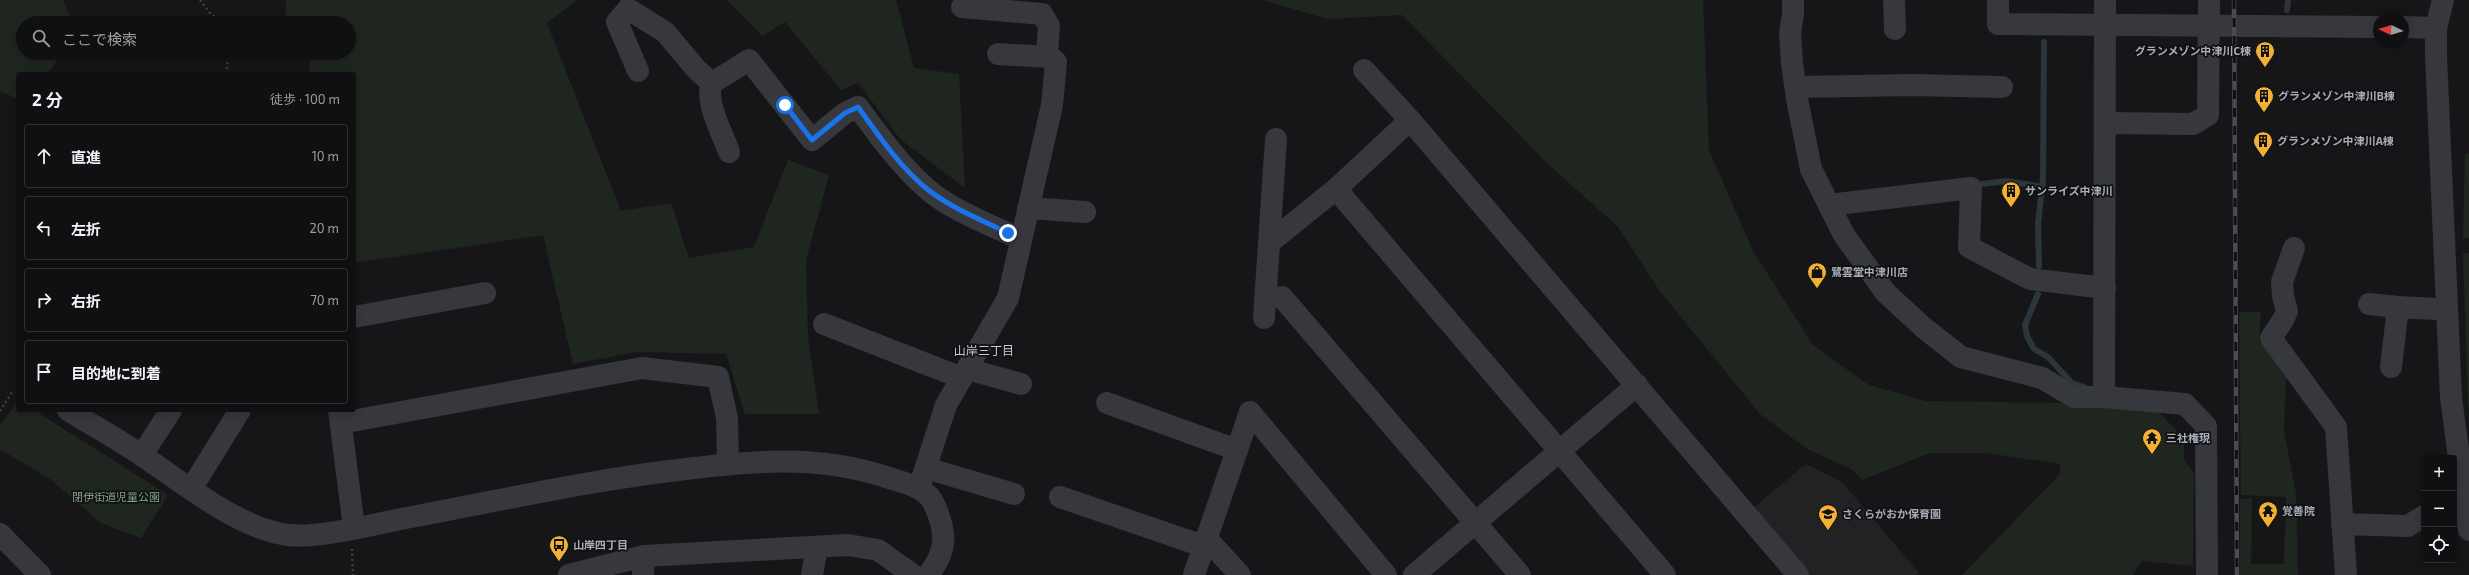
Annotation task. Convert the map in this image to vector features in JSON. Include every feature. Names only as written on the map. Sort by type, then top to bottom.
[{"type":"street","points":[[1792,0],[1793,14],[1790,33],[1797,99],[1811,169],[1844,235],[1886,293],[1924,328],[1961,357],[2042,378],[2074,397],[2104,397],[2185,404],[2206,426],[2207,575]]},
{"type":"street","points":[[1894,0],[1894,29]]},
{"type":"street","points":[[1998,0],[1998,24],[2373,27]]},
{"type":"street","points":[[2104,397],[2106,123],[2105,0]]},
{"type":"street","points":[[2106,123],[2193,124],[2208,115],[2209,0]]},
{"type":"street","points":[[2443,0],[2436,28],[2451,398],[2460,521]]},
{"type":"street","points":[[962,7],[1042,14],[1049,26],[1047,54],[1053,59]]},
{"type":"street","points":[[638,71],[617,22],[628,9],[665,32],[697,70],[712,83]]},
{"type":"street","points":[[2409,27],[2436,28]]},
{"type":"street","points":[[998,54],[1053,59]]},
{"type":"street","points":[[928,575],[939,561],[944,548],[943,532],[932,499],[922,478],[946,405],[1008,298],[1020,239],[1041,161],[1052,105],[1053,59]]},
{"type":"street","points":[[729,152],[708,91],[712,83],[750,60],[812,140],[845,113],[858,107],[888,149],[928,189],[960,209],[1020,239]]},
{"type":"street","points":[[1364,70],[1410,120],[1798,575]]},
{"type":"street","points":[[1796,87],[1912,85],[2002,87]]},
{"type":"street","points":[[1269,243],[1336,189],[1410,120]]},
{"type":"street","points":[[1264,318],[1276,139]]},
{"type":"street","points":[[1829,205],[1970,188],[1969,247],[2030,279],[2105,288]]},
{"type":"street","points":[[1336,189],[1560,449],[1665,575]]},
{"type":"street","points":[[1028,208],[1085,212]]},
{"type":"street","points":[[2294,248],[2282,282],[2283,296],[2287,311],[2271,338],[2336,427],[2346,575]]},
{"type":"street","points":[[356,317],[485,293]]},
{"type":"street","points":[[1282,297],[1520,575]]},
{"type":"street","points":[[2369,304],[2436,309]]},
{"type":"street","points":[[2391,367],[2398,307]]},
{"type":"street","points":[[824,324],[965,373],[1020,384]]},
{"type":"street","points":[[353,534],[340,417],[642,368],[718,377],[727,418],[728,464]]},
{"type":"street","points":[[1414,575],[1560,449],[1637,386]]},
{"type":"street","points":[[1107,403],[1237,450]]},
{"type":"street","points":[[71,412],[142,456],[191,489],[249,524],[266,530],[290,535],[353,534],[623,476],[728,464],[813,461],[1014,494]]},
{"type":"street","points":[[142,456],[170,412]]},
{"type":"street","points":[[191,489],[239,412]]},
{"type":"street","points":[[1194,575],[1250,412],[1386,575]]},
{"type":"street","points":[[1060,497],[1205,542],[1240,575]]},
{"type":"street","points":[[2342,524],[2408,526],[2421,518]]},
{"type":"street","points":[[0,534],[40,575]]},
{"type":"street","points":[[569,575],[817,546],[848,545],[878,550],[913,575]]},
{"type":"street","points":[[812,575],[817,546]]},
{"type":"path","points":[[200,0],[214,16]]},
{"type":"path","points":[[226,72],[228,60]]},
{"type":"path","points":[[0,411],[12,392]]},
{"type":"path","points":[[353,534],[353,575]]},
{"type":"shaded area","name":"さくらがおか保育園","points":[[1806,464],[1842,482],[1919,573],[1916,575],[1810,575],[1754,507]]},
{"type":"green space","points":[[0,0],[63,0],[70,16],[16,16],[16,60],[57,60],[48,72],[16,72],[16,98],[0,91]]},
{"type":"green space","points":[[286,0],[577,0],[547,23],[621,211],[671,203],[689,258],[754,247],[788,160],[829,175],[806,261],[808,336],[819,414],[745,414],[726,354],[636,352],[573,364],[543,235],[356,263],[356,72],[309,72],[310,60],[356,60],[356,16],[285,16]]},
{"type":"green space","points":[[727,0],[896,0],[914,68],[959,74],[965,188],[900,139],[858,83],[841,90],[785,22],[762,36]]},
{"type":"green space","points":[[1263,0],[1703,0],[1709,150],[1753,251],[1813,345],[1869,385],[1926,401],[2071,403],[2160,413],[2178,432],[2184,445],[2184,460],[2194,473],[2193,566],[2142,561],[2133,575],[1962,575],[2060,474],[2060,464],[1986,453],[1930,453],[1862,480],[1853,470],[1807,449],[1760,414],[1659,290],[1618,227],[1549,165],[1402,15],[1327,19]]},
{"type":"green space","points":[[2465,154],[2469,154],[2469,238],[2463,238]]},
{"type":"green space","points":[[2463,253],[2469,253],[2469,411],[2468,405]]},
{"type":"green space","points":[[2239,312],[2261,312],[2259,340],[2286,377],[2284,431],[2296,493],[2298,575],[2240,575],[2240,499],[2252,498],[2251,564],[2284,564],[2286,497],[2241,495]]},
{"type":"green space","name":"閉伊街道児童公園","points":[[16,403],[16,412],[37,412],[168,495],[141,538],[101,523],[50,479],[0,449],[0,426]]},
{"type":"waterway","points":[[2287,10],[2288,0]]},
{"type":"waterway","points":[[2039,266],[2038,225],[2043,178],[2044,42]]},
{"type":"waterway","points":[[1982,184],[2007,181],[2043,187]]},
{"type":"waterway","points":[[2038,294],[2025,325],[2027,336],[2034,349],[2048,357],[2072,383],[2086,388]]},
{"type":"railway","points":[[2234,0],[2237,575]]},
{"type":"place","name":"グランメゾン中津川C棟","points":[[2265,68]]},
{"type":"place","name":"グランメゾン中津川B棟","points":[[2264,113]]},
{"type":"place","name":"グランメゾン中津川A棟","points":[[2263,158]]},
{"type":"place","name":"サンライズ中津川","points":[[2011,208]]},
{"type":"place","name":"鷺雲堂中津川店","points":[[1817,289]]},
{"type":"place","name":"三社権現","points":[[2152,455]]},
{"type":"place","name":"覚善院","points":[[2268,528]]},
{"type":"place","name":"さくらがおか保育園","points":[[1828,531]]},
{"type":"place","name":"山岸四丁目","points":[[559,562]]},
{"type":"district","name":"山岸三丁目","points":[[984,351]]},
{"type":"route","points":[[785,105],[812,140],[845,113],[858,107],[888,149],[928,189],[960,209],[1008,233]]}]
